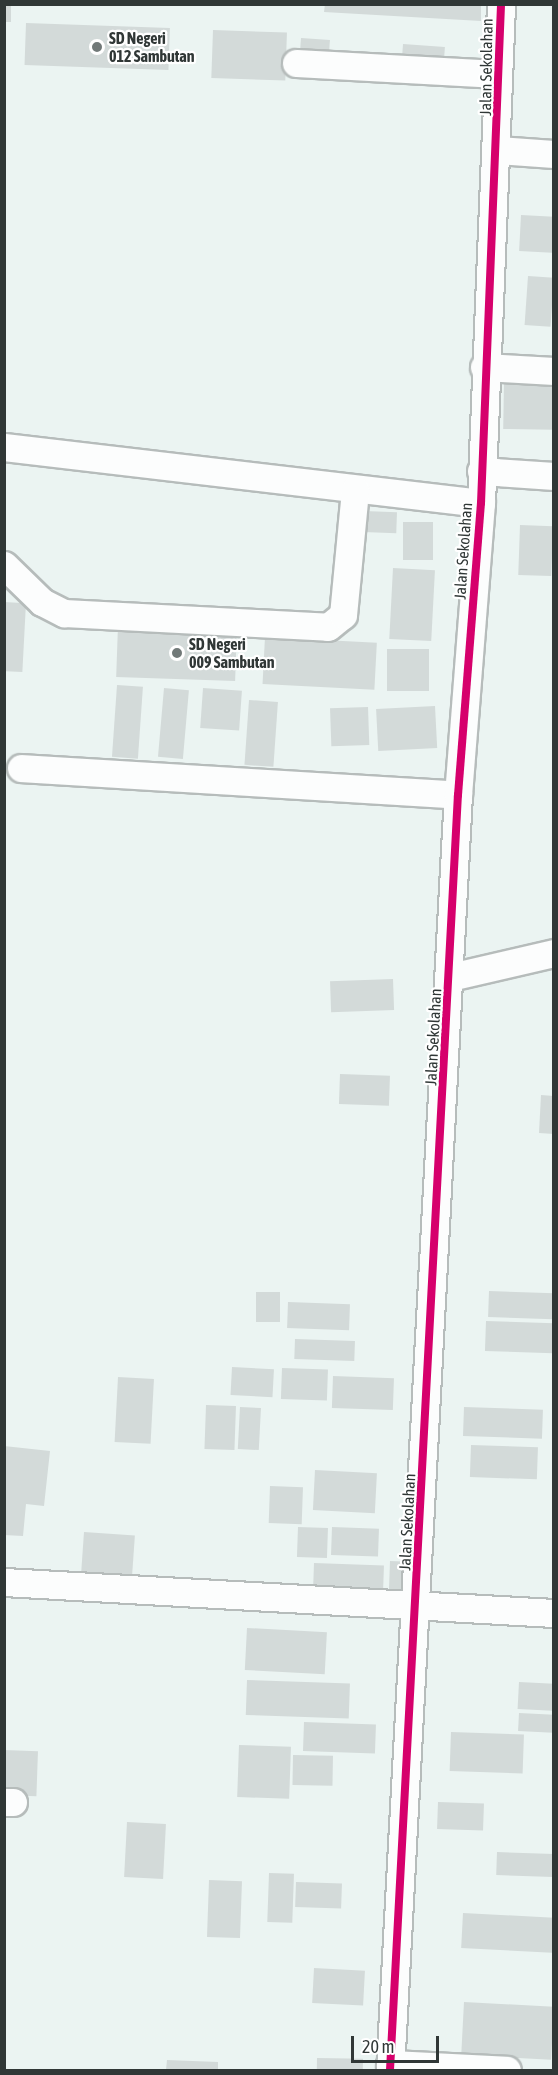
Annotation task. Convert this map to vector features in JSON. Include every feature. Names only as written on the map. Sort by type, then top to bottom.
[{"type":"street","name":"Jalan Sekolahan","points":[[390,2067],[458,795],[480,502],[484,367],[497,150],[501,4]]},
{"type":"street","points":[[296,63],[498,74]]},
{"type":"street","points":[[497,150],[554,154]]},
{"type":"street","points":[[484,367],[554,371]]},
{"type":"street","points":[[4,447],[355,490],[480,502]]},
{"type":"street","points":[[481,471],[554,476]]},
{"type":"street","points":[[4,565],[42,602],[64,613],[327,627],[343,615],[355,490]]},
{"type":"street","points":[[21,768],[458,795]]},
{"type":"street","points":[[450,977],[554,953]]},
{"type":"street","points":[[4,1582],[554,1613]]},
{"type":"street","points":[[390,2067],[507,2070]]},
{"type":"building","points":[[4,4],[11,4],[11,22],[4,22]]},
{"type":"building","points":[[325,4],[481,4],[481,21],[324,12]]},
{"type":"building","name":"SD Negeri 012 Sambutan","points":[[26,23],[170,28],[168,70],[25,65]]},
{"type":"building","points":[[213,30],[287,33],[285,81],[211,78]]},
{"type":"building","points":[[301,38],[330,40],[329,53],[300,51]]},
{"type":"building","points":[[403,44],[445,47],[444,59],[402,56]]},
{"type":"building","points":[[521,215],[554,217],[552,253],[519,251]]},
{"type":"building","points":[[528,276],[554,278],[551,327],[525,325]]},
{"type":"building","points":[[504,383],[554,384],[553,430],[503,429]]},
{"type":"building","points":[[364,511],[397,512],[396,533],[363,532]]},
{"type":"building","points":[[403,522],[433,522],[433,560],[403,560]]},
{"type":"building","points":[[520,525],[553,526],[551,576],[518,575]]},
{"type":"building","points":[[393,568],[435,570],[431,641],[389,639]]},
{"type":"building","points":[[4,602],[26,603],[22,672],[4,671]]},
{"type":"building","name":"SD Negeri 009 Sambutan","points":[[118,625],[237,629],[235,681],[116,677]]},
{"type":"building","name":"SD Negeri 009 Sambutan","points":[[265,637],[377,643],[374,690],[263,684]]},
{"type":"building","points":[[387,649],[429,649],[429,691],[387,691]]},
{"type":"building","points":[[117,685],[143,687],[138,759],[112,757]]},
{"type":"building","points":[[164,688],[189,690],[183,759],[158,757]]},
{"type":"building","points":[[203,688],[242,691],[239,731],[200,728]]},
{"type":"building","points":[[249,700],[278,702],[273,767],[244,765]]},
{"type":"building","points":[[435,706],[437,748],[378,751],[376,709]]},
{"type":"building","points":[[368,707],[369,745],[331,746],[330,708]]},
{"type":"building","points":[[393,979],[394,1010],[331,1012],[330,981]]},
{"type":"building","points":[[340,1074],[390,1076],[389,1106],[339,1104]]},
{"type":"building","points":[[541,1095],[554,1096],[554,1134],[539,1133]]},
{"type":"building","points":[[489,1291],[554,1293],[553,1319],[488,1317]]},
{"type":"building","points":[[256,1292],[280,1292],[280,1322],[256,1322]]},
{"type":"building","points":[[288,1302],[350,1304],[349,1330],[287,1328]]},
{"type":"building","points":[[486,1321],[554,1323],[553,1353],[485,1351]]},
{"type":"building","points":[[295,1339],[355,1341],[354,1361],[294,1359]]},
{"type":"building","points":[[232,1367],[274,1369],[272,1397],[231,1395]]},
{"type":"building","points":[[282,1368],[328,1370],[327,1401],[281,1399]]},
{"type":"building","points":[[333,1376],[394,1378],[393,1410],[332,1408]]},
{"type":"building","points":[[118,1377],[154,1379],[151,1444],[115,1442]]},
{"type":"building","points":[[206,1405],[236,1406],[234,1450],[204,1449]]},
{"type":"building","points":[[240,1407],[261,1408],[259,1450],[238,1449]]},
{"type":"building","points":[[464,1407],[543,1410],[542,1439],[463,1436]]},
{"type":"building","points":[[471,1445],[538,1447],[537,1479],[470,1477]]},
{"type":"building","points":[[4,1446],[50,1451],[44,1506],[26,1504],[23,1536],[4,1535]]},
{"type":"building","points":[[315,1470],[377,1473],[375,1513],[313,1510]]},
{"type":"building","points":[[270,1486],[303,1487],[302,1524],[269,1523]]},
{"type":"building","points":[[298,1527],[328,1528],[327,1558],[297,1557]]},
{"type":"building","points":[[332,1527],[379,1529],[378,1557],[331,1555]]},
{"type":"building","points":[[84,1532],[135,1536],[132,1578],[81,1575]]},
{"type":"building","points":[[390,1561],[416,1562],[415,1599],[389,1598]]},
{"type":"building","points":[[314,1563],[384,1565],[383,1599],[313,1597]]},
{"type":"building","points":[[247,1628],[327,1632],[325,1674],[245,1670]]},
{"type":"building","points":[[247,1680],[350,1684],[349,1719],[246,1715]]},
{"type":"building","points":[[519,1682],[554,1684],[553,1711],[518,1709]]},
{"type":"building","points":[[519,1713],[554,1715],[553,1733],[518,1731]]},
{"type":"building","points":[[304,1722],[376,1725],[375,1753],[303,1751]]},
{"type":"building","points":[[451,1732],[524,1735],[523,1774],[450,1771]]},
{"type":"building","points":[[239,1745],[291,1747],[289,1799],[237,1797]]},
{"type":"building","points":[[4,1750],[38,1751],[36,1796],[4,1795]]},
{"type":"building","points":[[293,1755],[333,1756],[332,1786],[292,1785]]},
{"type":"building","points":[[438,1802],[484,1804],[483,1831],[437,1829]]},
{"type":"building","points":[[127,1822],[166,1824],[163,1879],[124,1877]]},
{"type":"building","points":[[497,1852],[554,1854],[553,1877],[496,1875]]},
{"type":"building","points":[[269,1873],[294,1874],[292,1923],[267,1922]]},
{"type":"building","points":[[209,1880],[242,1881],[240,1938],[207,1937]]},
{"type":"building","points":[[296,1882],[342,1884],[341,1909],[295,1907]]},
{"type":"building","points":[[463,1913],[554,1918],[552,1953],[461,1948]]},
{"type":"building","points":[[314,1968],[365,1971],[363,2006],[312,2003]]},
{"type":"building","points":[[464,2002],[554,2007],[551,2060],[461,2055]]},
{"type":"building","points":[[317,2058],[363,2059],[363,2070],[317,2070]]},
{"type":"building","points":[[167,2060],[218,2062],[218,2070],[166,2070]]},
{"type":"cycle path","points":[[390,2070],[458,795],[481,503],[501,4]]},
{"type":"place","name":"SD Negeri 012 Sambutan","points":[[97,47]]},
{"type":"place","name":"SD Negeri 009 Sambutan","points":[[177,653]]}]
